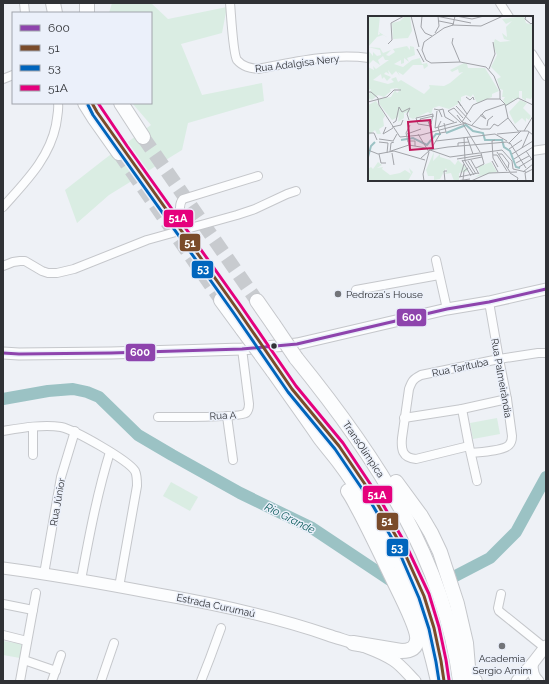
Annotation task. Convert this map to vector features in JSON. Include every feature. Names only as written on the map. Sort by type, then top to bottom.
[{"type":"highway","points":[[86,104],[119,153]]},
{"type":"highway","points":[[122,104],[143,137]]},
{"type":"highway","points":[[221,300],[339,462],[380,525],[405,576],[417,642],[413,649],[401,652],[353,643]]},
{"type":"highway","name":"TransOlímpica","points":[[257,302],[296,358],[358,438],[398,502],[415,534],[441,600],[452,635],[460,681]]},
{"type":"highway","points":[[314,381],[329,394],[421,516],[431,533],[440,552],[457,604],[466,643],[468,667],[471,676],[475,681]]},
{"type":"highway","points":[[322,440],[324,452],[327,458],[350,493],[373,536],[391,575],[408,598],[426,633],[438,681]]},
{"type":"street","name":"Rua Adalgisa Nery","points":[[230,3],[236,59],[242,65],[249,68],[258,69],[327,57],[368,58]]},
{"type":"street","points":[[500,3],[508,16]]},
{"type":"street","points":[[533,56],[546,76]]},
{"type":"street","points":[[3,207],[36,169],[48,150],[54,134],[58,104]]},
{"type":"street","points":[[533,151],[546,149]]},
{"type":"street","points":[[186,229],[180,207],[180,203],[183,199],[258,176]]},
{"type":"street","points":[[3,266],[25,261],[48,273],[57,273],[74,269],[147,240],[255,209],[296,191]]},
{"type":"street","points":[[436,260],[448,309]]},
{"type":"street","points":[[356,290],[439,275]]},
{"type":"street","points":[[3,353],[111,353],[242,349],[297,344],[448,309],[489,302],[546,289]]},
{"type":"street","name":"Rua Palmeirândia","points":[[470,450],[501,449],[508,447],[512,440],[507,398],[489,302]]},
{"type":"street","name":"Rua A","points":[[158,417],[227,416],[244,414],[248,410],[249,404],[242,349]]},
{"type":"street","name":"Rua Tarituba","points":[[470,450],[416,459],[407,457],[402,446],[404,418],[409,389],[415,378],[421,375],[499,360],[546,353]]},
{"type":"street","points":[[404,418],[462,409],[507,398]]},
{"type":"street","points":[[462,409],[477,481]]},
{"type":"street","points":[[227,416],[233,460]]},
{"type":"street","points":[[3,431],[17,428],[52,426],[75,431],[110,452],[132,468],[136,473],[137,486],[119,587]]},
{"type":"street","points":[[33,427],[33,455]]},
{"type":"street","name":"Rua Júnior","points":[[44,574],[61,477],[75,431]]},
{"type":"street","points":[[81,580],[95,507],[110,452]]},
{"type":"street","name":"Estrada Curumaú","points":[[3,568],[81,580],[190,600],[286,621],[382,654],[394,661],[415,681]]},
{"type":"street","points":[[20,681],[36,593]]},
{"type":"street","points":[[501,594],[498,608],[499,611],[545,647],[517,681]]},
{"type":"street","points":[[3,604],[33,610]]},
{"type":"street","points":[[201,681],[221,628]]},
{"type":"street","points":[[3,635],[27,641]]},
{"type":"street","points":[[101,681],[114,643]]},
{"type":"street","points":[[52,681],[61,655]]},
{"type":"street","points":[[24,660],[56,671]]},
{"type":"street","points":[[532,664],[533,672],[536,680],[538,681]]},
{"type":"green space","points":[[112,3],[151,3],[168,19],[227,7],[222,33],[181,44],[202,95],[262,83],[264,101],[188,123],[182,150],[109,195],[77,223],[65,190],[151,125],[133,104],[152,104],[152,12],[109,12]]},
{"type":"green space","points":[[497,418],[500,434],[473,439],[470,423]]},
{"type":"green space","points":[[171,482],[198,497],[190,511],[163,496]]},
{"type":"green space","points":[[3,641],[22,644],[20,658],[3,655]]},
{"type":"waterway","name":"Rio Grande","points":[[3,399],[48,391],[73,389],[87,392],[99,397],[138,435],[240,493],[312,528],[390,580],[413,588],[426,588],[438,585],[490,558],[516,532],[546,477]]},
{"type":"tunnel","points":[[143,137],[257,301]]},
{"type":"tunnel","points":[[119,153],[221,300]]},
{"type":"transit line","name":"51","points":[[93,104],[292,389],[339,446],[373,496],[401,545],[424,596],[434,628],[444,681]]},
{"type":"transit line","name":"51A","points":[[99,104],[296,386],[343,443],[377,494],[405,543],[429,594],[439,627],[449,680]]},
{"type":"transit line","name":"53","points":[[88,105],[93,115],[288,392],[335,449],[369,499],[397,547],[419,598],[429,629],[439,681]]},
{"type":"transit line","name":"600","points":[[3,353],[111,353],[242,349],[297,344],[447,309],[489,302],[546,289]]},
{"type":"place","name":"Pedroza's House","points":[[338,294]]},
{"type":"place","name":"Academia Sergio Amim","points":[[502,646]]}]
